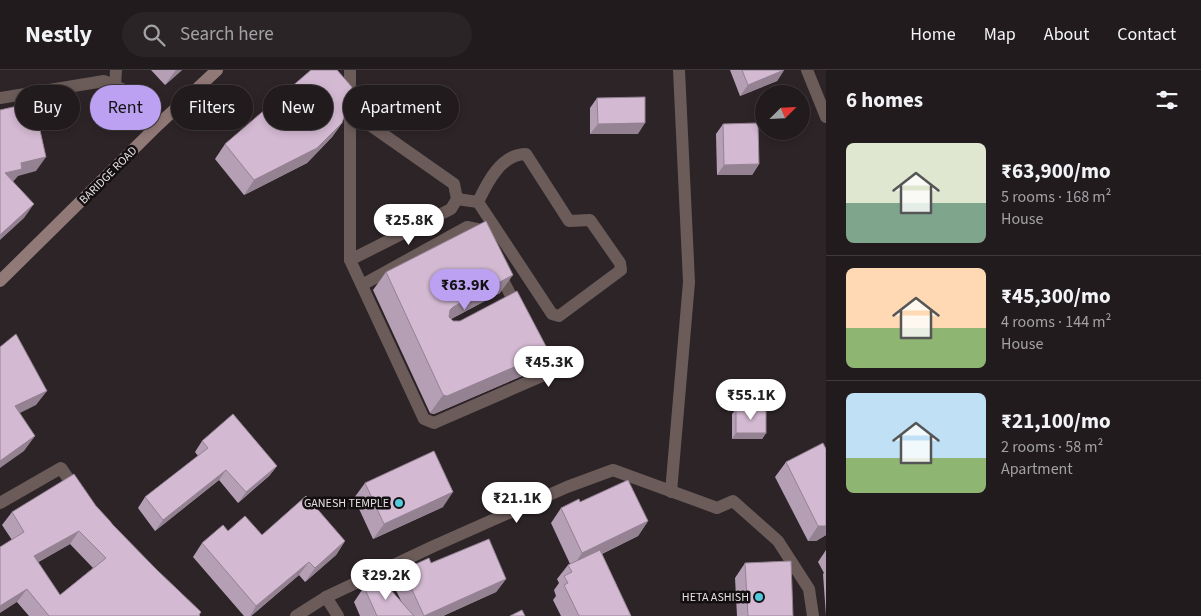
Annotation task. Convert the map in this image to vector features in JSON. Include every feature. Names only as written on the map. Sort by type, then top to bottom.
[{"type":"street","points":[[115,85],[116,70]]},
{"type":"street","name":"BARIDGE ROAD","points":[[161,122],[217,70]]},
{"type":"street","points":[[350,70],[350,85]]},
{"type":"street","points":[[671,492],[689,282],[678,70]]},
{"type":"street","points":[[807,70],[826,117]]},
{"type":"street","points":[[0,98],[104,81],[113,85]]},
{"type":"street","name":"BARIDGE ROAD","points":[[0,281],[153,130]]},
{"type":"street","points":[[350,130],[350,260],[424,419],[434,423],[544,375],[548,370],[532,337]]},
{"type":"street","points":[[350,260],[451,209],[457,199],[454,184],[378,130]]},
{"type":"street","points":[[457,199],[478,202],[552,314],[559,316],[621,270],[620,263],[590,220],[569,221],[526,154],[518,154],[498,168],[488,181],[478,202]]},
{"type":"street","points":[[362,285],[468,227],[477,229],[492,259],[507,299],[524,321]]},
{"type":"street","points":[[0,503],[61,468],[82,499]]},
{"type":"street","points":[[296,616],[326,597],[567,487],[613,470],[717,508],[733,501],[778,541],[809,589],[813,616]]},
{"type":"street","points":[[326,597],[338,616]]},
{"type":"building","points":[[311,70],[337,70],[350,85],[343,85],[342,123],[317,148],[254,180],[225,144],[241,130],[253,130],[253,120],[263,111],[263,130],[333,130],[333,85],[294,85]]},
{"type":"building","points":[[742,70],[784,70],[748,85]]},
{"type":"building","points":[[645,97],[645,123],[598,124],[597,98]]},
{"type":"building","points":[[15,107],[15,130],[40,130],[46,157],[21,163],[22,169],[5,173],[34,204],[0,235],[0,110]]},
{"type":"building","points":[[755,123],[755,140],[758,140],[759,164],[724,165],[723,124]]},
{"type":"building","points":[[486,221],[513,275],[453,307],[450,310],[449,317],[453,321],[460,321],[517,291],[549,352],[447,396],[443,395],[386,272]]},
{"type":"building","points":[[16,334],[47,391],[15,406],[35,436],[0,461],[0,347]]},
{"type":"building","points":[[736,409],[766,409],[766,433],[736,433]]},
{"type":"building","points":[[233,414],[277,466],[246,492],[226,470],[163,520],[145,497],[208,448],[202,441]]},
{"type":"building","points":[[823,443],[826,449],[826,526],[818,526],[786,462]]},
{"type":"building","name":"GANESH TEMPLE","points":[[434,451],[453,492],[384,524],[365,483]]},
{"type":"building","points":[[74,474],[96,506],[156,569],[201,612],[200,616],[49,616],[27,589],[0,606],[0,547],[24,532],[12,512]],"holes":[[[79,531],[106,558],[60,595],[34,556]]]},
{"type":"building","points":[[628,480],[648,521],[582,553],[561,508],[579,499],[580,502]]},
{"type":"building","points":[[306,496],[345,541],[315,568],[309,562],[256,606],[202,543],[223,525],[228,531],[245,516],[262,535]]},
{"type":"building","points":[[489,539],[506,579],[424,616],[403,570],[429,558],[431,563]]},
{"type":"building","points":[[600,550],[631,616],[579,616],[564,585],[568,583],[564,576],[572,572],[568,565]]},
{"type":"building","points":[[791,561],[793,616],[748,616],[745,563]]},
{"type":"building","points":[[381,579],[414,616],[377,616],[364,587]]},
{"type":"building","points":[[522,610],[525,616],[510,616]]},
{"type":"place","name":"GANESH TEMPLE","points":[[399,503]]},
{"type":"place","name":"HETA ASHISH","points":[[759,597]]}]
